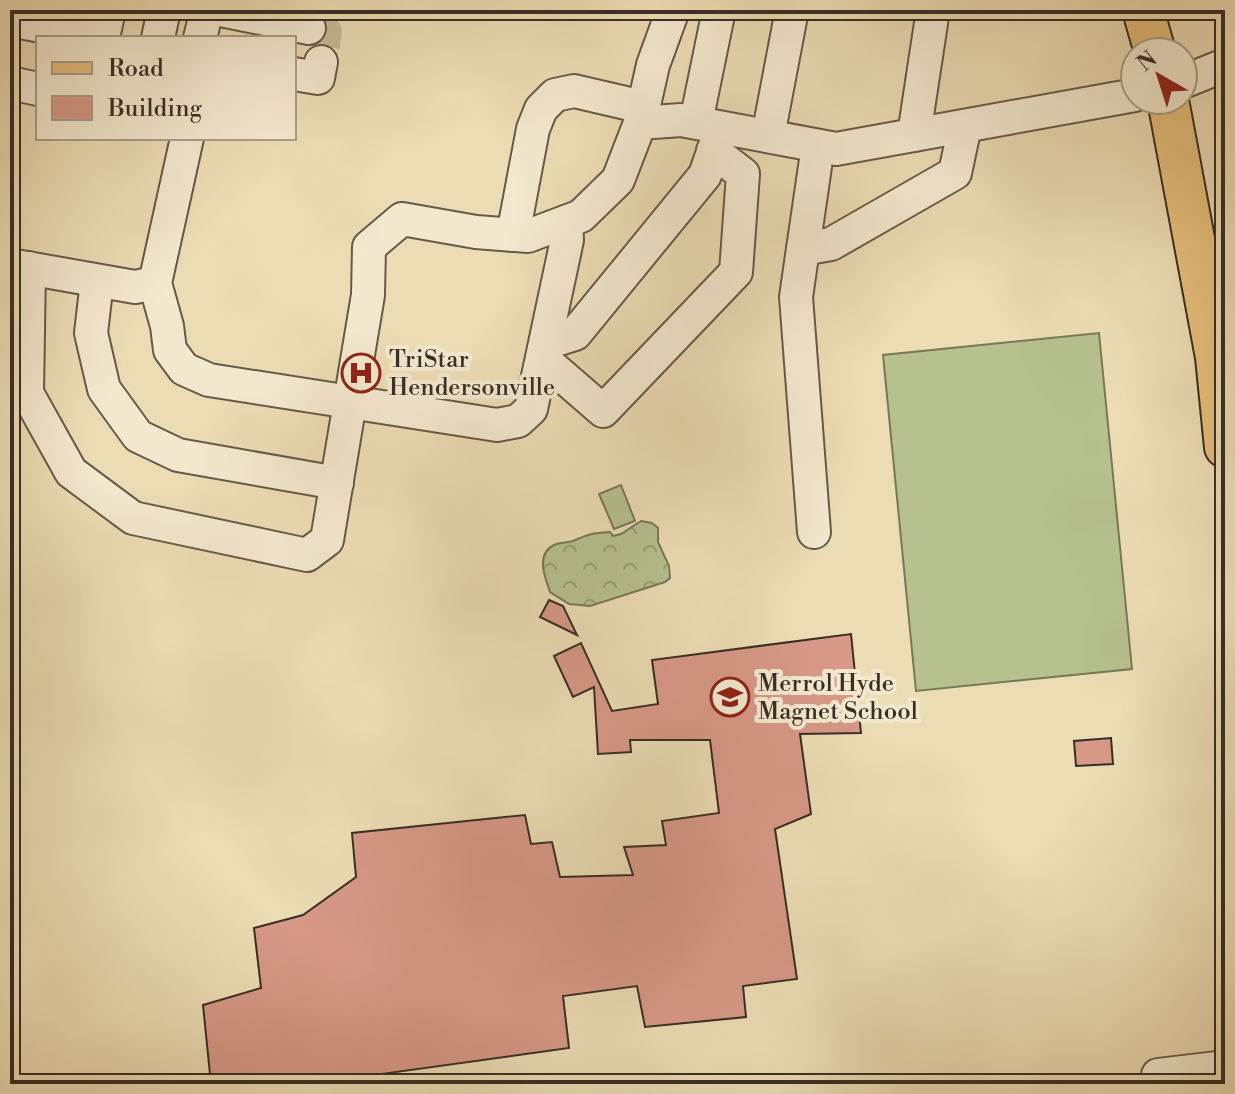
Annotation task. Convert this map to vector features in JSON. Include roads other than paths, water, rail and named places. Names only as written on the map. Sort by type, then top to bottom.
[{"type":"main road","points":[[1143,10],[1150,36]]},
{"type":"main road","points":[[1171,116],[1221,357],[1225,447]]},
{"type":"street","points":[[103,36],[109,10]]},
{"type":"street","points":[[158,36],[164,10]]},
{"type":"street","points":[[200,36],[207,10]]},
{"type":"street","points":[[221,10],[309,28]]},
{"type":"street","points":[[155,283],[135,287],[20,266],[27,393],[71,472],[133,518],[307,555],[327,540],[368,295],[369,247],[402,219],[476,232],[528,236],[581,216],[618,180],[673,10]]},
{"type":"street","points":[[545,351],[575,334],[705,175],[719,10]]},
{"type":"street","points":[[768,136],[792,10]]},
{"type":"street","points":[[914,135],[933,10]]},
{"type":"street","points":[[10,20],[93,36]]},
{"type":"street","points":[[1199,76],[1225,65]]},
{"type":"street","points":[[10,83],[36,89]]},
{"type":"street","points":[[513,235],[533,129],[541,109],[555,95],[574,91],[641,115],[681,120],[710,133],[768,136],[836,149],[1119,98]]},
{"type":"street","points":[[803,249],[831,244],[955,173],[965,126]]},
{"type":"street","points":[[545,351],[603,411],[736,272],[743,174],[710,133]]},
{"type":"street","points":[[187,140],[155,283],[170,350],[184,369],[209,380],[497,425],[518,421],[531,409],[545,351],[567,240],[566,222]]},
{"type":"street","points":[[814,532],[796,297],[818,146]]},
{"type":"street","points":[[97,281],[91,333],[104,389],[138,436],[178,455],[337,483]]},
{"type":"street","points":[[1159,1084],[1158,1075],[1225,1067]]},
{"type":"tunnel","points":[[309,28],[326,32],[321,62]]},
{"type":"place","name":"TriStar Hendersonville","points":[[361,373]]},
{"type":"place","name":"Merrol Hyde Magnet School","points":[[730,697]]}]
